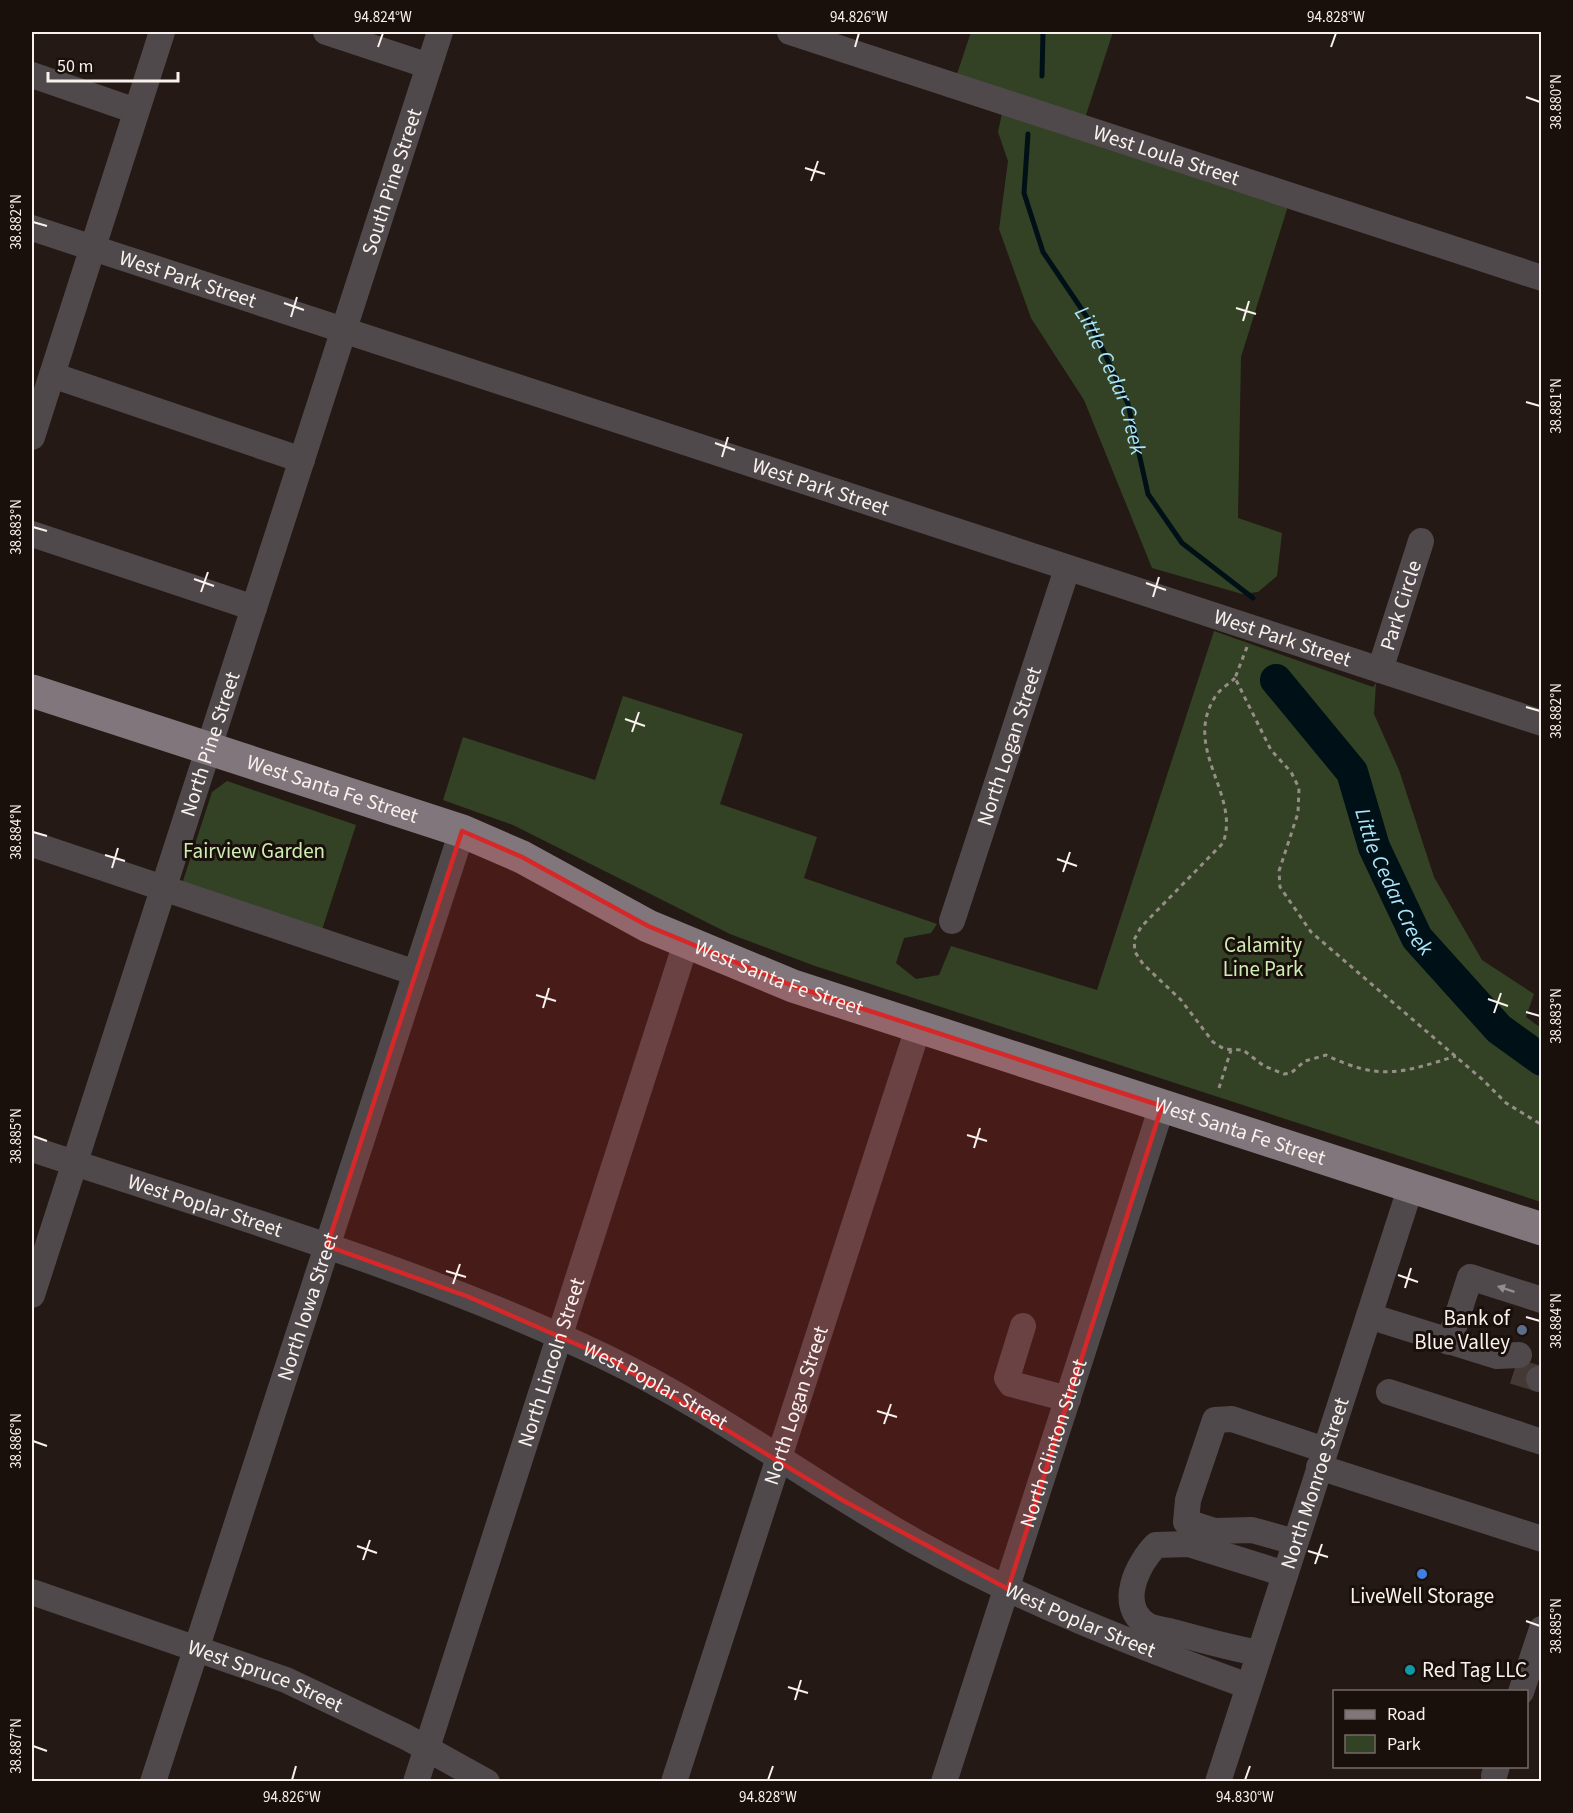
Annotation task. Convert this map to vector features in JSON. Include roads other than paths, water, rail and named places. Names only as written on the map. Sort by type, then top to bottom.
[{"type":"main road","name":"West Santa Fe Street","points":[[32,691],[462,831],[522,857],[648,926],[793,986],[1542,1229]]},
{"type":"street","points":[[32,437],[162,32]]},
{"type":"street","points":[[326,32],[429,66]]},
{"type":"street","name":"South Pine Street","points":[[343,330],[440,32]]},
{"type":"street","name":"West Loula Street","points":[[790,32],[1542,278]]},
{"type":"street","points":[[32,75],[136,111]]},
{"type":"street","name":"West Park Street","points":[[32,228],[1542,723]]},
{"type":"street","name":"North Pine Street","points":[[32,1295],[343,330]]},
{"type":"street","points":[[52,375],[302,460]]},
{"type":"street","points":[[32,534],[254,608]]},
{"type":"street","name":"Park Circle","points":[[1380,670],[1421,541]]},
{"type":"street","name":"North Logan Street","points":[[952,921],[1067,569]]},
{"type":"street","name":"North Iowa Street","points":[[153,1782],[462,831]]},
{"type":"street","points":[[32,844],[416,973]]},
{"type":"street","name":"North Lincoln Street","points":[[416,1782],[686,943]]},
{"type":"street","name":"North Logan Street","points":[[674,1782],[918,1028]]},
{"type":"street","name":"North Clinton Street","points":[[944,1782],[1162,1106]]},
{"type":"street","name":"West Poplar Street","points":[[32,1149],[327,1246],[459,1293],[560,1336],[658,1385],[844,1501],[919,1544],[1008,1589],[1143,1635],[1248,1686]]},
{"type":"street","name":"North Monroe Street","points":[[1218,1782],[1411,1186]]},
{"type":"street","points":[[1449,1342],[1470,1277],[1542,1300]]},
{"type":"street","points":[[1369,1316],[1511,1361]]},
{"type":"street","points":[[1023,1326],[1007,1378],[1011,1384],[1068,1399]]},
{"type":"street","points":[[1389,1392],[1542,1442]]},
{"type":"street","points":[[1295,1542],[1252,1530],[1214,1531],[1186,1522],[1188,1500],[1215,1420],[1232,1419],[1322,1458],[1542,1539]]},
{"type":"street","points":[[1259,1653],[1143,1635],[1135,1613],[1131,1587],[1143,1558],[1156,1545],[1189,1544],[1285,1574]]},
{"type":"street","name":"West Spruce Street","points":[[32,1592],[197,1647],[306,1688],[487,1782]]},
{"type":"street","points":[[1522,1690],[1542,1629]]},
{"type":"waterway","name":"Little Cedar Creek","points":[[1042,76],[1043,32]]},
{"type":"waterway","name":"Little Cedar Creek","points":[[1028,134],[1024,193],[1043,252],[1089,320],[1128,404],[1148,494],[1182,543],[1253,598]]},
{"type":"waterway","name":"Little Cedar Creek","points":[[1276,680],[1352,772],[1374,847],[1417,938],[1499,1029],[1542,1060]]},
{"type":"tunnel","points":[[1514,1371],[1539,1379]]},
{"type":"place","name":"Bank of Blue Valley","points":[[1522,1330]]},
{"type":"place","name":"LiveWell Storage","points":[[1422,1574]]},
{"type":"place","name":"Red Tag LLC","points":[[1410,1670]]},
{"type":"park label","name":"Fairview Garden","points":[[254,851]]},
{"type":"park label","name":"Calamity Line Park","points":[[1263,957]]}]
